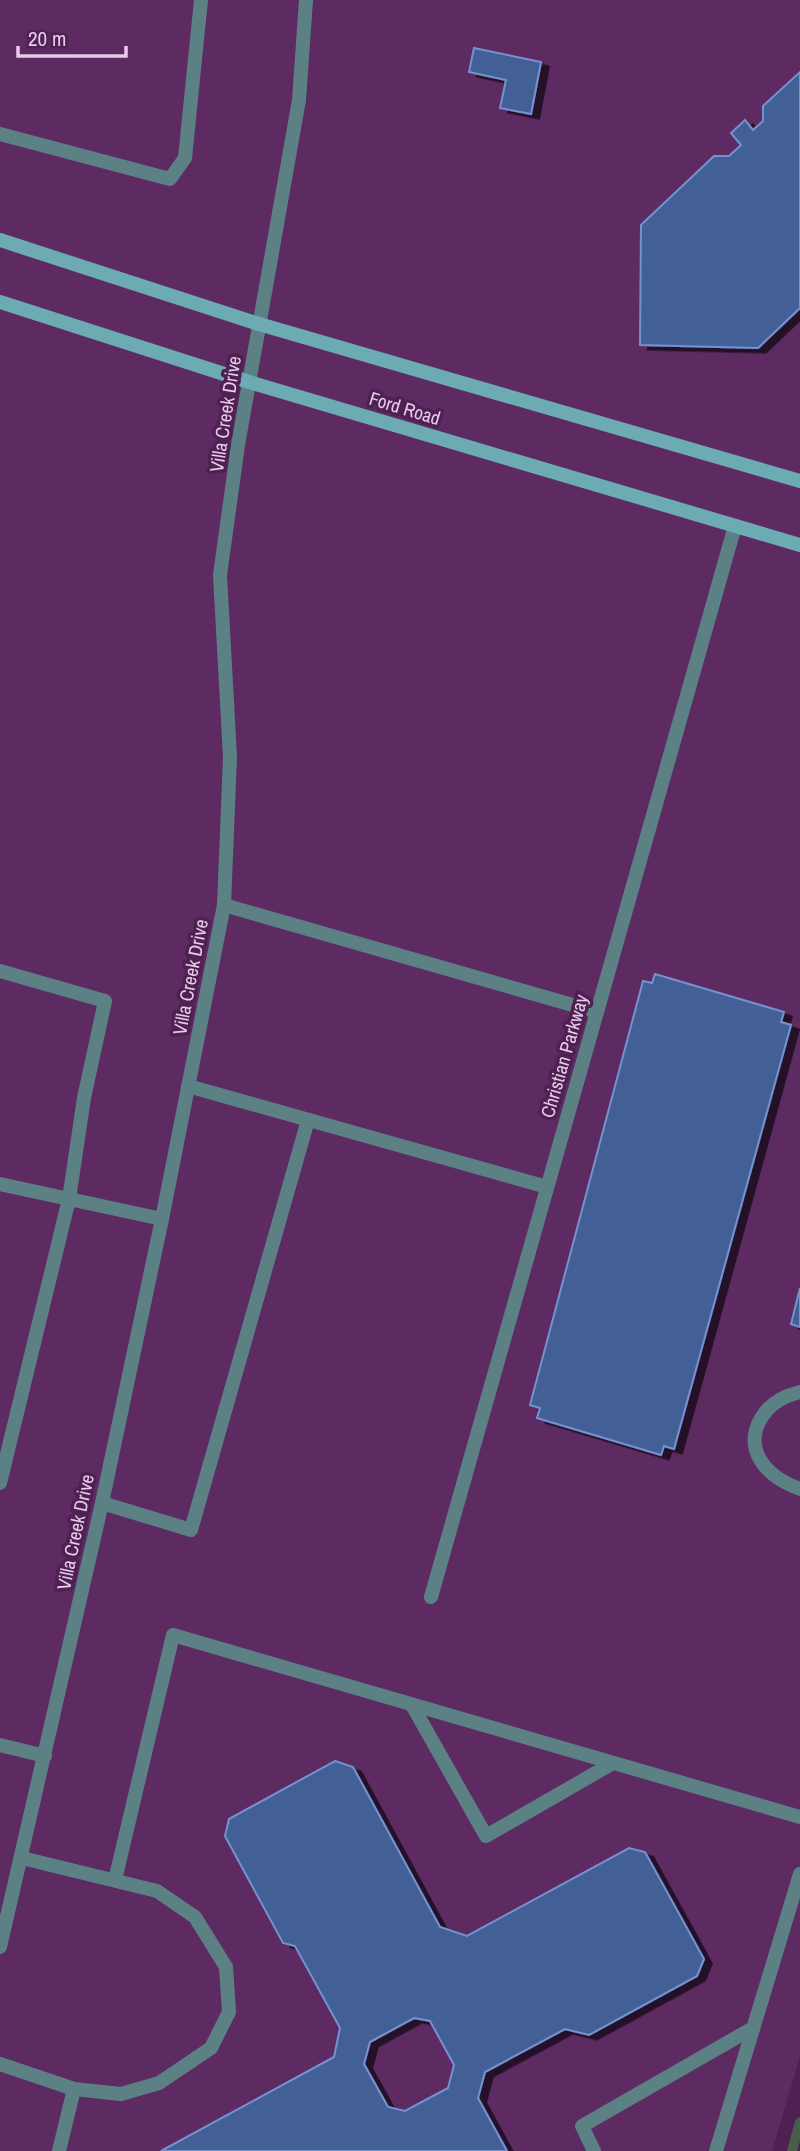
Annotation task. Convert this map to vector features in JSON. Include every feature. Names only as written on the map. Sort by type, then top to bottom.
[{"type":"street","points":[[0,134],[170,179],[185,158],[201,0]]},
{"type":"street","name":"Villa Creek Drive","points":[[0,1947],[102,1503],[224,905],[230,757],[220,575],[249,382],[299,100],[306,0]]},
{"type":"street","name":"Ford Road","points":[[0,240],[259,324],[800,481]]},
{"type":"street","name":"Ford Road","points":[[0,302],[249,382],[800,545]]},
{"type":"street","name":"Christian Parkway","points":[[431,1597],[735,526]]},
{"type":"street","points":[[224,905],[597,1012]]},
{"type":"street","points":[[0,971],[105,1001],[85,1097],[69,1199],[0,1483]]},
{"type":"street","points":[[188,1086],[547,1187]]},
{"type":"street","points":[[102,1503],[191,1530],[308,1120]]},
{"type":"street","points":[[0,1184],[162,1219]]},
{"type":"street","points":[[800,1392],[787,1395],[773,1404],[759,1420],[754,1438],[756,1452],[766,1469],[778,1479],[800,1489]]},
{"type":"street","points":[[115,1880],[173,1635],[800,1817]]},
{"type":"street","points":[[412,1704],[486,1836],[613,1763]]},
{"type":"street","points":[[0,1745],[45,1756]]},
{"type":"street","points":[[0,2064],[74,2089],[121,2094],[159,2083],[211,2048],[229,2012],[226,1967],[195,1917],[157,1891],[22,1858]]},
{"type":"street","points":[[716,2151],[800,1874]]},
{"type":"street","points":[[594,2151],[582,2126],[754,2028]]},
{"type":"street","points":[[59,2151],[74,2089]]},
{"type":"shaded area","points":[[0,0],[800,0],[800,2056],[772,2151],[0,2151]]},
{"type":"building","points":[[474,48],[541,62],[531,114],[500,108],[506,80],[469,72]]},
{"type":"building","points":[[800,72],[800,308],[758,348],[640,345],[641,225],[714,156],[729,156],[741,145],[731,133],[745,120],[753,130],[763,121],[763,106]]},
{"type":"building","points":[[655,974],[784,1012],[781,1022],[791,1025],[674,1449],[664,1446],[661,1455],[537,1418],[540,1408],[530,1405],[643,981],[652,983]]},
{"type":"building","points":[[800,1288],[800,1327],[791,1324]]},
{"type":"building","points":[[335,1761],[353,1767],[440,1927],[467,1936],[629,1848],[645,1852],[704,1959],[697,1976],[589,2035],[565,2029],[485,2072],[478,2098],[507,2151],[161,2151],[334,2057],[340,2028],[295,1946],[283,1943],[225,1836],[229,1819]],"holes":[[[414,2018],[430,2021],[454,2065],[448,2088],[405,2111],[388,2107],[364,2064],[370,2042]]]},
{"type":"waterway","points":[[792,2151],[800,2122]]}]
